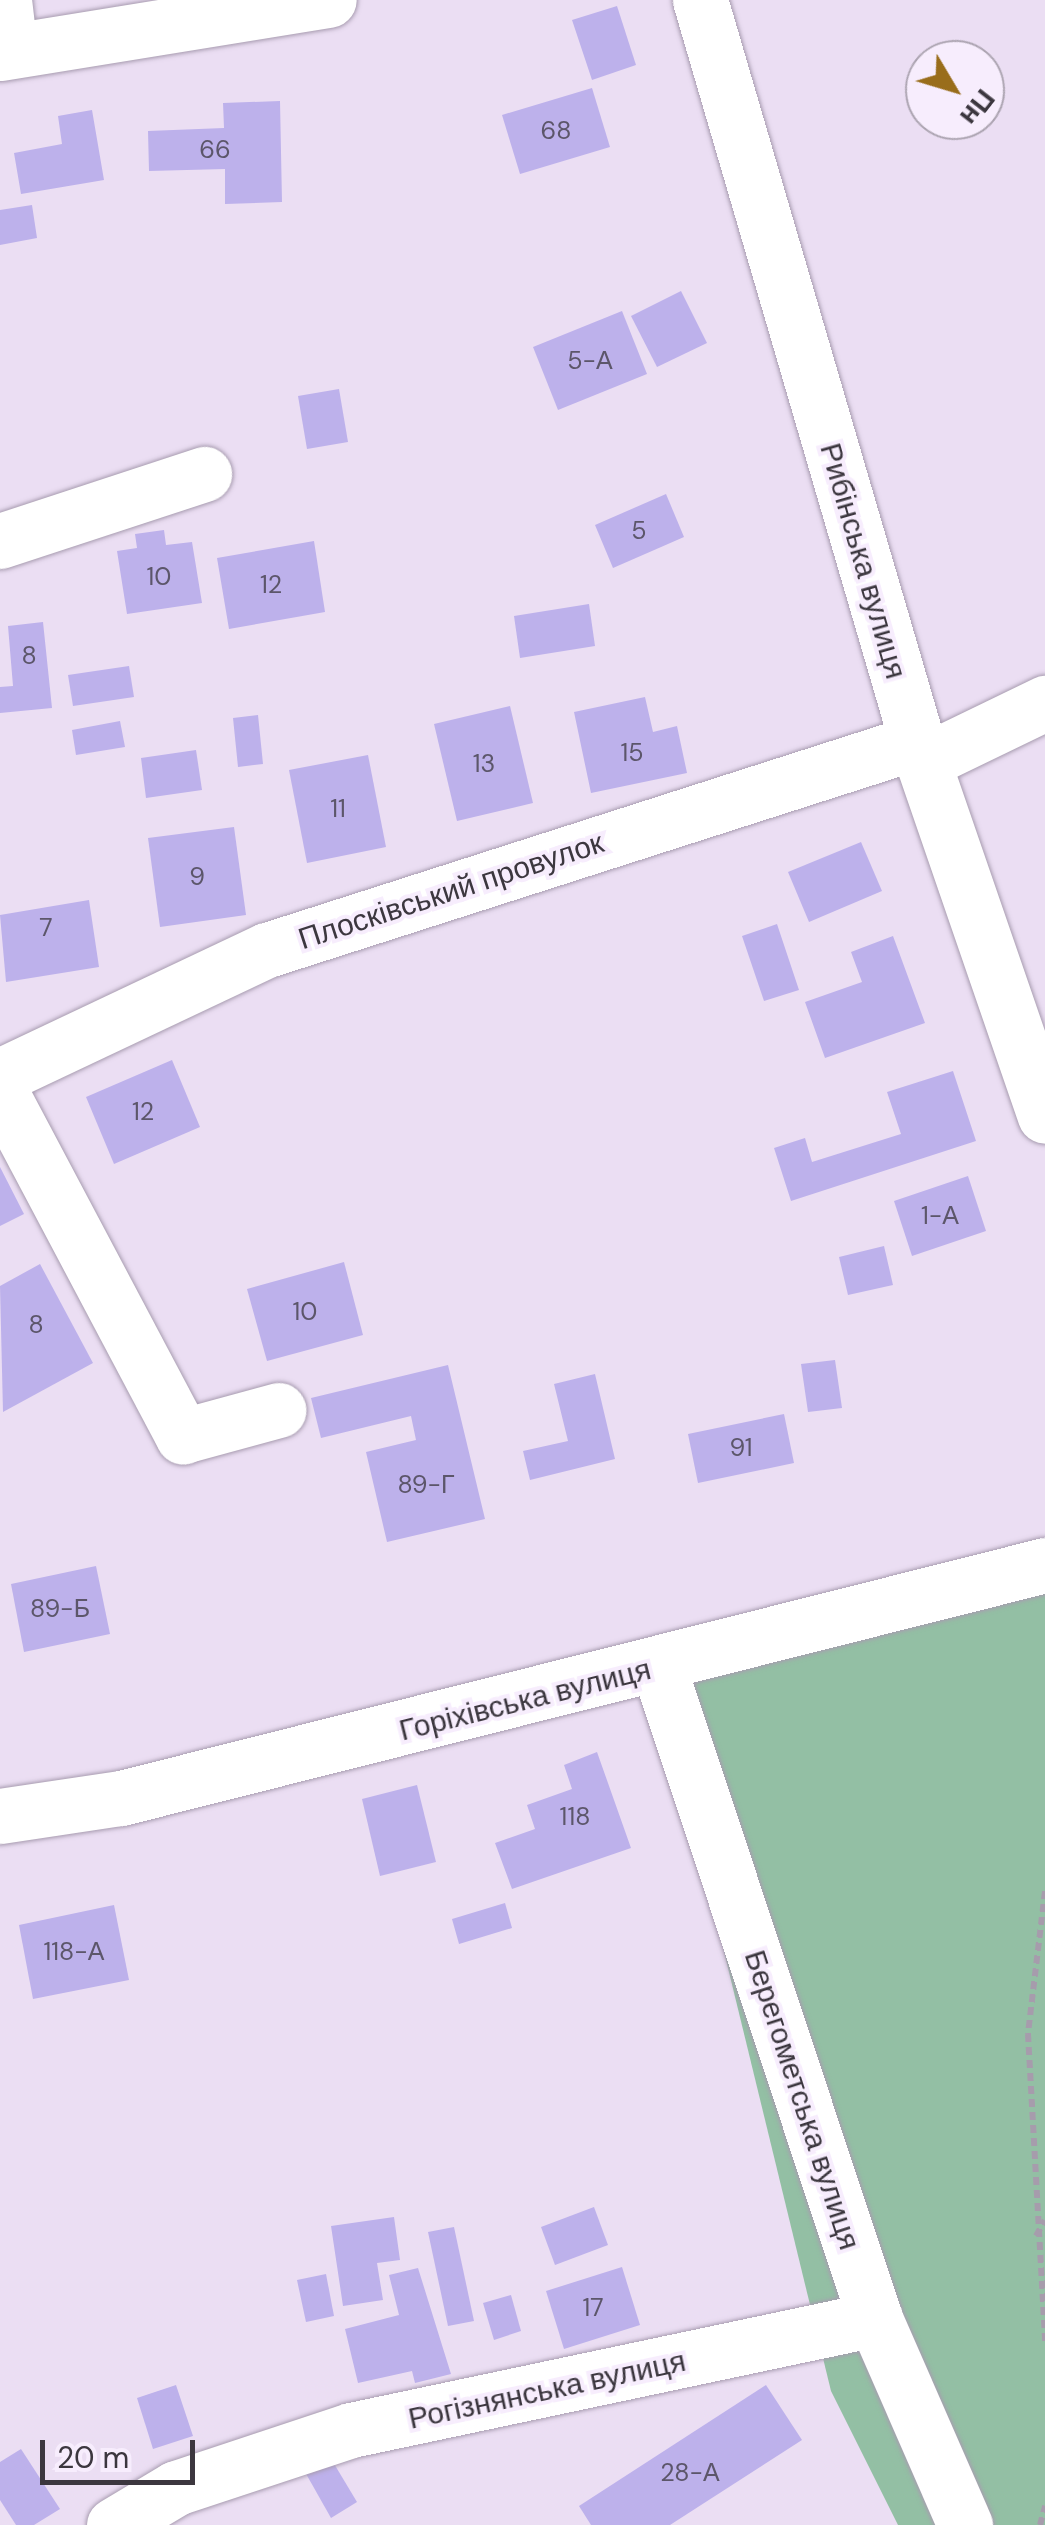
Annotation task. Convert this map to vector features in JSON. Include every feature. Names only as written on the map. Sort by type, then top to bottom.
[{"type":"street","name":"Рибінська вулиця","points":[[700,0],[920,752],[1045,1116]]},
{"type":"street","points":[[5,35],[315,1]]},
{"type":"street","points":[[0,541],[204,474]]},
{"type":"street","name":"Плосківський провулок","points":[[0,1076],[267,950],[920,752],[1045,704]]},
{"type":"street","points":[[0,1091],[183,1436],[279,1410]]},
{"type":"street","name":"Горіхівська вулиця","points":[[0,1816],[121,1798],[659,1668],[1045,1565]]},
{"type":"street","name":"Берегометська вулиця","points":[[659,1668],[876,2320],[965,2525]]},
{"type":"street","name":"Рогізнянська вулиця","points":[[114,2525],[176,2488],[351,2430],[876,2320]]},
{"type":"path","points":[[1045,1890],[1028,2034],[1035,2239],[1045,2342]]},
{"type":"path","points":[[1035,2239],[1045,2220]]},
{"type":"path","points":[[1040,2525],[1045,2506]]},
{"type":"green space","points":[[1045,1558],[1045,2525],[898,2525],[831,2391],[655,1668]]},
{"type":"building","points":[[617,6],[636,65],[592,80],[572,20]]},
{"type":"building","points":[[592,88],[610,147],[520,174],[502,115]]},
{"type":"building","points":[[280,101],[282,202],[225,204],[225,169],[149,171],[148,131],[224,128],[223,103]]},
{"type":"building","points":[[92,110],[104,180],[21,194],[14,153],[62,144],[58,116]]},
{"type":"building","points":[[32,205],[37,238],[0,245],[0,210]]},
{"type":"building","points":[[681,291],[707,343],[657,367],[631,316]]},
{"type":"building","points":[[622,311],[647,374],[558,410],[533,347]]},
{"type":"building","points":[[339,389],[348,442],[307,449],[298,396]]},
{"type":"building","points":[[666,494],[684,537],[613,568],[595,525]]},
{"type":"building","points":[[164,530],[166,545],[192,542],[202,603],[127,614],[117,551],[137,548],[135,534]]},
{"type":"building","points":[[314,541],[325,612],[229,629],[217,558]]},
{"type":"building","points":[[589,604],[595,646],[520,658],[514,616]]},
{"type":"building","points":[[43,622],[52,708],[0,713],[0,687],[13,686],[8,626]]},
{"type":"building","points":[[129,666],[134,697],[73,706],[68,675]]},
{"type":"building","points":[[645,697],[653,732],[677,726],[687,773],[591,793],[574,712]]},
{"type":"building","points":[[510,706],[533,803],[457,821],[434,724]]},
{"type":"building","points":[[258,715],[263,764],[238,767],[233,718]]},
{"type":"building","points":[[120,721],[125,747],[76,755],[72,730]]},
{"type":"building","points":[[196,750],[202,790],[146,798],[141,758]]},
{"type":"building","points":[[368,755],[386,847],[307,863],[289,770]]},
{"type":"building","points":[[234,827],[246,915],[160,927],[148,838]]},
{"type":"building","points":[[861,842],[882,891],[809,922],[788,872]]},
{"type":"building","points":[[89,900],[99,967],[6,982],[0,915]]},
{"type":"building","points":[[777,924],[799,990],[764,1001],[742,936]]},
{"type":"building","points":[[893,936],[925,1023],[825,1058],[805,1002],[862,982],[851,952]]},
{"type":"building","points":[[172,1060],[200,1127],[114,1164],[86,1097]]},
{"type":"building","points":[[953,1071],[976,1141],[791,1201],[774,1148],[805,1138],[812,1162],[901,1134],[887,1092]]},
{"type":"building","points":[[0,1167],[24,1214],[0,1226]]},
{"type":"building","points":[[968,1176],[986,1231],[912,1256],[894,1201]]},
{"type":"building","points":[[884,1246],[893,1285],[848,1295],[839,1257]]},
{"type":"building","points":[[344,1262],[363,1335],[267,1361],[247,1289]]},
{"type":"building","points":[[40,1264],[93,1363],[3,1412],[0,1286]]},
{"type":"building","points":[[835,1360],[842,1408],[808,1412],[801,1364]]},
{"type":"building","points":[[448,1365],[485,1519],[387,1542],[366,1452],[416,1440],[411,1416],[321,1438],[311,1398]]},
{"type":"building","points":[[595,1374],[615,1459],[530,1480],[523,1451],[568,1441],[554,1384]]},
{"type":"building","points":[[784,1414],[794,1463],[698,1483],[688,1434]]},
{"type":"building","points":[[96,1566],[110,1634],[24,1652],[11,1584]]},
{"type":"building","points":[[597,1752],[631,1848],[512,1889],[495,1843],[535,1829],[527,1805],[572,1789],[564,1765]]},
{"type":"building","points":[[417,1785],[436,1862],[380,1876],[362,1799]]},
{"type":"building","points":[[505,1903],[512,1928],[459,1944],[452,1919]]},
{"type":"building","points":[[114,1905],[129,1980],[33,1999],[19,1925]]},
{"type":"building","points":[[594,2207],[608,2245],[555,2265],[541,2227]]},
{"type":"building","points":[[394,2217],[400,2260],[377,2263],[383,2300],[343,2306],[331,2226]]},
{"type":"building","points":[[454,2227],[474,2321],[448,2326],[428,2232]]},
{"type":"building","points":[[622,2267],[640,2325],[564,2349],[546,2291]]},
{"type":"building","points":[[418,2268],[451,2374],[415,2383],[412,2371],[358,2383],[345,2329],[399,2315],[389,2275]]},
{"type":"building","points":[[326,2274],[334,2316],[306,2322],[297,2280]]},
{"type":"building","points":[[511,2295],[521,2331],[494,2340],[483,2303]]},
{"type":"building","points":[[176,2385],[193,2436],[153,2449],[137,2398]]},
{"type":"building","points":[[766,2385],[802,2440],[670,2525],[591,2525],[579,2506]]},
{"type":"building","points":[[21,2449],[60,2509],[34,2525],[16,2525],[0,2500],[0,2462]]},
{"type":"building","points":[[330,2457],[357,2502],[331,2518],[305,2472]]}]
